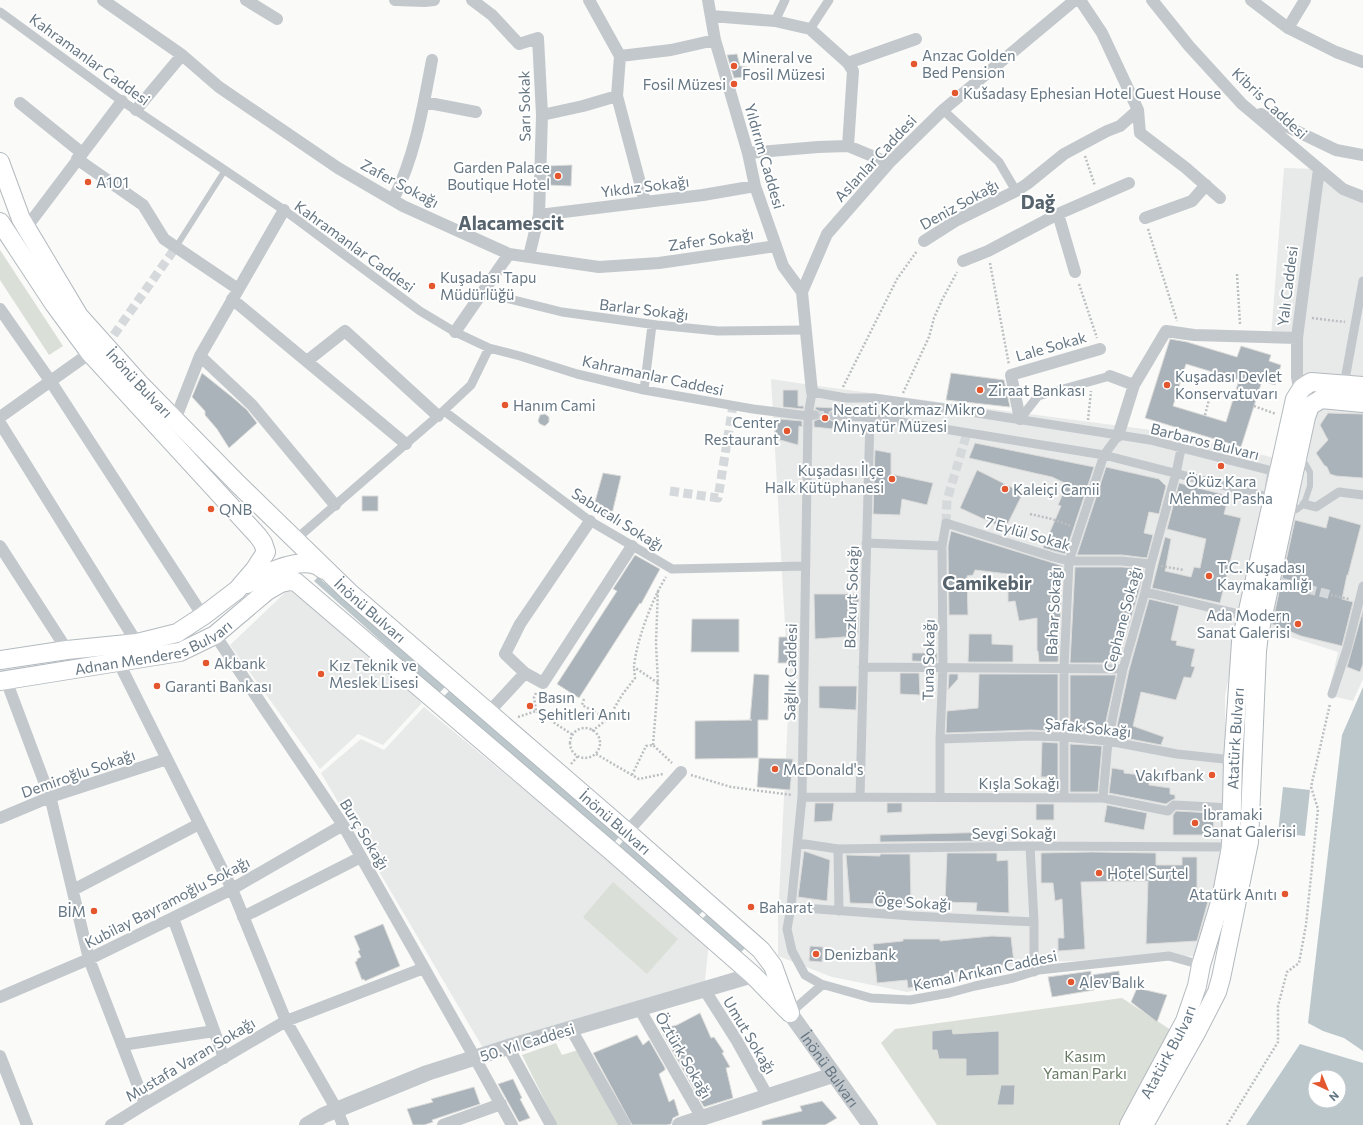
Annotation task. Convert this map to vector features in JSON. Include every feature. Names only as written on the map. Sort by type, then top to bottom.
[{"type":"main road","name":"İnönü Bulvarı","points":[[0,162],[23,224],[79,316],[139,383],[330,574],[761,950],[773,966],[790,1013]]},
{"type":"main road","points":[[0,225],[23,224]]},
{"type":"main road","name":"İnönü Bulvarı","points":[[0,225],[54,304],[90,353],[263,544]]},
{"type":"main road","points":[[1302,388],[1311,382],[1363,386]]},
{"type":"main road","name":"Atatürk Bulvarı","points":[[1129,1125],[1185,1021],[1197,986],[1201,964],[1221,899],[1231,847],[1233,760],[1242,628],[1295,399],[1302,388]]},
{"type":"main road","points":[[1315,402],[1321,399],[1363,403]]},
{"type":"main road","name":"Atatürk Bulvarı","points":[[1144,1125],[1197,1031],[1219,985],[1249,842],[1257,651],[1270,579],[1306,416],[1310,406],[1315,402]]},
{"type":"main road","name":"Adnan Menderes Bulvarı","points":[[237,590],[262,560],[266,552],[263,544]]},
{"type":"main road","name":"Adnan Menderes Bulvarı","points":[[0,660],[67,650],[137,643],[177,633],[203,616],[237,590],[272,571],[305,564],[316,565],[330,574]]},
{"type":"main road","name":"İnönü Bulvarı","points":[[290,581],[296,582],[326,607],[604,845],[753,976],[790,1013]]},
{"type":"main road","name":"Adnan Menderes Bulvarı","points":[[3,680],[180,652],[215,635],[267,591],[281,583],[290,581]]},
{"type":"main road","points":[[1197,986],[1201,991],[1207,994],[1219,985],[1215,969],[1210,965],[1201,964]]},
{"type":"street","name":"Zafer Sokağı","points":[[103,0],[182,56],[219,87],[338,168],[393,200],[509,254],[599,267],[659,263],[776,246]]},
{"type":"street","points":[[246,0],[277,19]]},
{"type":"street","points":[[395,0],[434,0]]},
{"type":"street","name":"Sarı Sokak","points":[[472,0],[492,15],[519,44],[538,38],[542,115],[539,215],[529,256]]},
{"type":"street","points":[[588,0],[620,56],[617,96],[645,202]]},
{"type":"street","name":"Yıldırım Caddesi","points":[[708,0],[715,40],[748,153],[755,186],[783,266],[802,292]]},
{"type":"street","points":[[775,21],[786,0]]},
{"type":"street","points":[[810,29],[829,0]]},
{"type":"street","name":"Aslanlar Caddesi","points":[[812,392],[802,292],[826,234],[889,163],[943,110],[1075,0]]},
{"type":"street","points":[[1080,0],[1102,33],[1138,110],[1140,133],[1206,185],[1220,198]]},
{"type":"street","name":"Kibris Caddesi","points":[[1152,0],[1189,46],[1242,104],[1343,189],[1363,197]]},
{"type":"street","points":[[1251,0],[1288,28],[1336,52],[1363,62]]},
{"type":"street","points":[[1288,28],[1305,0]]},
{"type":"street","name":"Kahramanlar Caddesi","points":[[0,12],[122,101],[284,210],[420,311],[455,332],[489,348],[578,374],[644,390],[753,409],[812,416]]},
{"type":"street","points":[[712,16],[775,21],[810,29],[848,63],[854,72],[848,146]]},
{"type":"street","points":[[848,63],[916,39]]},
{"type":"street","points":[[620,56],[664,51],[715,40]]},
{"type":"street","points":[[136,110],[182,56]]},
{"type":"street","points":[[393,200],[402,183],[412,155],[432,60]]},
{"type":"street","points":[[542,115],[583,106],[617,96]]},
{"type":"street","points":[[23,224],[80,156],[122,101]]},
{"type":"street","points":[[424,102],[476,112]]},
{"type":"street","points":[[20,103],[80,156],[143,205],[164,239],[235,294],[307,362],[406,444]]},
{"type":"street","points":[[1242,104],[1336,150],[1363,155]]},
{"type":"street","points":[[943,110],[999,162],[1016,191]]},
{"type":"street","name":"Deniz Sokağı","points":[[924,241],[957,220],[1016,191],[1064,154],[1107,130],[1120,126],[1138,110]]},
{"type":"street","points":[[748,153],[848,146],[889,163]]},
{"type":"street","name":"Yalı Caddesi","points":[[1315,402],[1298,383],[1296,377],[1297,338],[1319,168]]},
{"type":"street","points":[[962,262],[988,252],[1058,214],[1129,184]]},
{"type":"street","points":[[1145,218],[1192,201],[1206,185]]},
{"type":"street","name":"Yıkdız Sokağı","points":[[539,215],[703,195],[755,186]]},
{"type":"street","points":[[175,420],[200,356],[284,210]]},
{"type":"street","points":[[1058,214],[1075,272]]},
{"type":"street","points":[[455,332],[481,292],[509,254]]},
{"type":"street","points":[[1344,385],[1363,281]]},
{"type":"street","name":"Barlar Sokağı","points":[[481,292],[562,312],[652,325],[718,331],[806,330]]},
{"type":"street","points":[[0,309],[50,382],[203,616]]},
{"type":"street","points":[[644,390],[652,325]]},
{"type":"street","points":[[307,362],[345,331],[441,413]]},
{"type":"street","points":[[1118,436],[1134,384],[1166,331],[1194,335],[1297,338]]},
{"type":"street","points":[[295,540],[406,444],[471,385],[489,348]]},
{"type":"street","name":"Lale Sokak","points":[[1011,375],[1100,349]]},
{"type":"street","points":[[0,418],[90,353]]},
{"type":"street","points":[[200,356],[252,405],[335,505]]},
{"type":"street","points":[[1011,375],[1020,419]]},
{"type":"street","points":[[1020,419],[1038,396],[1110,376],[1134,384]]},
{"type":"street","name":"Barbaros Bulvarı","points":[[812,392],[838,396],[874,398],[1020,419],[1150,440],[1272,471],[1268,496],[1104,455],[870,417],[834,416]]},
{"type":"street","name":"Sağlık Caddesi","points":[[792,950],[787,929],[791,907],[802,796],[806,566],[812,392]]},
{"type":"street","name":"Bozkurt Sokağı","points":[[860,797],[870,417],[874,398]]},
{"type":"street","name":"Sabucalı Sokağı","points":[[441,413],[590,521],[672,568],[806,566]]},
{"type":"street","points":[[0,423],[137,643]]},
{"type":"street","name":"Bahar Sokağı","points":[[1064,798],[1064,668],[1069,561],[1104,455],[1118,436]]},
{"type":"street","name":"Cephane Sokağı","points":[[1103,798],[1108,741],[1123,669],[1145,592],[1151,564],[1176,473],[1181,448]]},
{"type":"street","points":[[1304,504],[1316,507],[1339,492],[1363,495]]},
{"type":"street","points":[[590,521],[520,624],[504,654],[525,673],[544,684],[632,546]]},
{"type":"street","name":"7 Eylül Sokak","points":[[946,523],[1069,561],[1122,561],[1151,564]]},
{"type":"street","name":"Tuna Sokağı","points":[[940,797],[940,739],[943,668],[942,546],[946,523]]},
{"type":"street","points":[[866,543],[942,546]]},
{"type":"street","points":[[0,546],[67,650]]},
{"type":"street","points":[[1332,694],[1347,649],[1363,586]]},
{"type":"street","points":[[1145,592],[1234,613],[1242,628]]},
{"type":"street","name":"Burç Sokağı","points":[[215,635],[344,825],[476,1058],[512,1125]]},
{"type":"street","points":[[118,663],[232,889],[286,1021],[337,1110],[342,1125]]},
{"type":"street","points":[[863,667],[1123,669]]},
{"type":"street","points":[[488,713],[525,673]]},
{"type":"street","points":[[3,680],[50,797],[89,959],[145,1104]]},
{"type":"street","name":"Şafak Sokağı","points":[[940,739],[1030,736],[1064,737],[1108,741],[1177,754],[1233,760]]},
{"type":"street","name":"Demiroğlu Sokağı","points":[[0,818],[50,797],[167,759]]},
{"type":"street","points":[[627,832],[681,772]]},
{"type":"street","name":"Kışla Sokağı","points":[[802,796],[1103,798],[1168,811],[1174,805],[1231,808]]},
{"type":"street","points":[[73,890],[199,824]]},
{"type":"street","name":"Kubilay Bayramoğlu Sokağı","points":[[0,997],[89,959],[232,889],[344,825]]},
{"type":"street","name":"Sevgi Sokağı","points":[[798,843],[838,849],[1030,846],[1231,847]]},
{"type":"street","points":[[1030,846],[1034,922],[1034,972]]},
{"type":"street","points":[[838,849],[839,911]]},
{"type":"street","points":[[243,918],[362,857]]},
{"type":"street","name":"Öge Sokağı","points":[[791,907],[912,916],[1034,922]]},
{"type":"street","points":[[173,918],[224,1058]]},
{"type":"street","name":"Kemal Arıkan Caddesi","points":[[792,950],[805,975],[822,985],[871,998],[910,1000],[949,993],[1034,972],[1169,956],[1201,964]]},
{"type":"street","name":"Mustafa Varan Sokağı","points":[[111,1125],[286,1021],[424,968]]},
{"type":"street","name":"50. Yıl Caddesi","points":[[307,1125],[324,1115],[427,1074],[508,1047],[753,976]]},
{"type":"street","points":[[790,1013],[822,985]]},
{"type":"street","name":"Umut Sokağı","points":[[704,989],[737,1041],[768,1097]]},
{"type":"street","name":"Öztürk Sokağı","points":[[639,1008],[702,1118]]},
{"type":"street","name":"İnönü Bulvarı","points":[[790,1013],[870,1125]]},
{"type":"street","points":[[571,1029],[625,1125]]},
{"type":"street","points":[[122,1045],[214,1031]]},
{"type":"street","points":[[508,1047],[550,1125]]},
{"type":"street","points":[[0,1056],[27,1125]]},
{"type":"street","points":[[680,1125],[833,1075]]},
{"type":"street","points":[[443,1125],[501,1104]]},
{"type":"lane","points":[[176,247],[225,170]]},
{"type":"lane","points":[[1285,516],[1304,504],[1310,486],[1310,472],[1299,451]]},
{"type":"path","points":[[1081,145],[1099,196]]},
{"type":"path","points":[[1145,218],[1180,333]]},
{"type":"path","name":"Deniz Sokağı","points":[[838,396],[897,279],[924,241]]},
{"type":"path","points":[[988,252],[997,310],[1011,375]]},
{"type":"path","points":[[898,402],[929,337],[934,318],[942,300],[962,262]]},
{"type":"path","points":[[1075,272],[1100,349]]},
{"type":"path","points":[[1237,274],[1240,336]]},
{"type":"path","points":[[1300,316],[1355,323]]},
{"type":"path","points":[[1086,430],[1092,381]]},
{"type":"path","points":[[1205,415],[1211,392],[1233,399]]},
{"type":"path","points":[[1254,406],[1291,418]]},
{"type":"path","points":[[1030,514],[1052,519],[1079,529]]},
{"type":"path","points":[[1151,564],[1184,570]]},
{"type":"path","points":[[592,730],[608,718],[622,695],[635,678],[635,658],[644,629],[658,589],[672,568]]},
{"type":"path","points":[[652,745],[658,683],[656,643],[658,589]]},
{"type":"path","points":[[1331,595],[1360,601]]},
{"type":"path","points":[[634,667],[658,683]]},
{"type":"path","points":[[544,684],[534,697],[536,711],[573,735]]},
{"type":"path","points":[[1227,1125],[1278,1042],[1278,1006],[1287,972],[1299,963],[1306,925],[1318,809],[1311,787],[1332,694]]},
{"type":"path","points":[[584,699],[582,705],[608,718]]},
{"type":"path","points":[[516,718],[536,711]]},
{"type":"path","points":[[581,729],[592,730],[600,740],[600,745],[596,754],[588,758],[578,756],[572,749],[571,739],[573,735],[581,729]]},
{"type":"path","points":[[652,745],[681,772]]},
{"type":"path","points":[[632,775],[646,746],[652,745]]},
{"type":"path","points":[[596,754],[639,779],[681,772],[731,787],[802,796]]},
{"type":"path","points":[[571,764],[578,756]]},
{"type":"shaded area","points":[[1284,168],[1319,169],[1363,197],[1363,384],[1297,377],[1297,338],[1271,337]]},
{"type":"shaded area","points":[[771,379],[1159,431],[1301,464],[1316,403],[1363,407],[1363,679],[1353,701],[1328,695],[1338,652],[1240,621],[1225,696],[1225,838],[1214,902],[1197,956],[1049,962],[907,992],[832,977],[778,956],[778,919],[789,696]]},
{"type":"shaded area","points":[[318,577],[445,687],[439,693],[314,581]]},
{"type":"shaded area","name":"Kız Teknik ve Meslek Lisesi","points":[[293,585],[422,703],[383,745],[358,734],[320,769],[230,645]]},
{"type":"shaded area","points":[[1363,687],[1363,1051],[1344,1038],[1323,1031],[1308,1023],[1342,735]]},
{"type":"shaded area","points":[[449,691],[619,837],[613,844],[443,697]]},
{"type":"shaded area","points":[[424,707],[709,943],[704,989],[483,1048],[321,773],[361,739],[384,750]]},
{"type":"shaded area","points":[[1283,787],[1310,790],[1305,836],[1278,833]]},
{"type":"shaded area","points":[[623,841],[703,911],[698,916],[617,848]]},
{"type":"shaded area","points":[[707,914],[746,947],[740,953],[702,919]]},
{"type":"shaded area","points":[[1300,1044],[1363,1063],[1363,1125],[1246,1125]]},
{"type":"green space","points":[[0,250],[63,346],[49,355],[0,280]]},
{"type":"green space","points":[[613,882],[678,939],[647,974],[583,917]]},
{"type":"green space","name":"Kasım Yaman Parkı","points":[[1122,998],[1171,1030],[1123,1125],[937,1125],[881,1043],[895,1029]]},
{"type":"green space","points":[[556,1043],[562,1055],[578,1050],[621,1125],[557,1125],[522,1055]]},
{"type":"building","name":"Mineral ve Fosil Müzesi","points":[[737,54],[740,66],[747,67],[746,77],[734,78],[727,55]]},
{"type":"building","name":"Garden Palace Boutique Hotel","points":[[572,165],[571,186],[547,185],[548,166]]},
{"type":"building","points":[[1170,339],[1187,342],[1237,357],[1241,346],[1271,355],[1269,361],[1281,365],[1275,385],[1262,381],[1241,447],[1145,418]],"holes":[[[1186,364],[1239,380],[1226,422],[1173,406]]]},
{"type":"building","points":[[202,373],[247,410],[257,423],[229,448],[217,429],[205,415],[205,411],[192,397]]},
{"type":"building","name":"Ziraat Bankası","points":[[951,373],[1004,380],[1010,407],[946,400]]},
{"type":"building","points":[[783,390],[798,390],[798,406],[804,406],[803,409],[783,407]]},
{"type":"building","points":[[816,407],[835,408],[828,415],[829,419],[834,422],[833,429],[814,427],[814,421],[819,419],[821,415],[819,411],[815,409]]},
{"type":"building","points":[[1328,413],[1363,414],[1363,478],[1336,476],[1330,474],[1327,467],[1316,453],[1328,440],[1320,425]]},
{"type":"building","points":[[545,414],[549,417],[549,422],[545,426],[540,424],[538,421],[540,415]]},
{"type":"building","name":"Center Restaurant","points":[[779,419],[802,421],[802,427],[799,426],[798,445],[773,438]]},
{"type":"building","points":[[975,443],[1094,467],[1065,554],[1043,548],[1061,506],[1058,505],[1067,484],[1052,477],[969,458]]},
{"type":"building","name":"Kuşadası İlçe Halk Kütüphanesi","points":[[875,450],[891,453],[891,474],[933,483],[927,505],[902,499],[900,515],[873,514]]},
{"type":"building","points":[[1106,467],[1159,479],[1166,486],[1159,514],[1149,512],[1144,533],[1153,535],[1147,558],[1122,555],[1077,555]]},
{"type":"building","points":[[977,470],[1023,493],[1005,529],[960,508]]},
{"type":"building","points":[[603,473],[621,476],[611,518],[593,509]]},
{"type":"building","points":[[1179,483],[1229,496],[1224,514],[1241,518],[1220,603],[1152,588],[1165,537],[1171,539],[1165,571],[1191,577],[1194,567],[1200,568],[1206,539],[1167,529]]},
{"type":"building","points":[[362,496],[378,496],[378,511],[362,511]]},
{"type":"building","points":[[1329,516],[1361,525],[1342,599],[1353,602],[1342,646],[1301,636],[1272,624],[1295,520],[1326,528]]},
{"type":"building","points":[[951,531],[1063,566],[1058,662],[1039,662],[1037,651],[1037,618],[1019,621],[1015,601],[1008,602],[1008,574],[975,570],[973,575],[967,576],[968,615],[949,615],[948,546]]},
{"type":"building","points":[[635,555],[660,569],[641,604],[640,603],[579,698],[557,684],[617,591],[613,589]]},
{"type":"building","points":[[1075,567],[1122,567],[1144,569],[1118,663],[1070,663]]},
{"type":"building","points":[[814,594],[859,594],[858,636],[815,639]]},
{"type":"building","points":[[1149,599],[1179,606],[1171,640],[1177,641],[1176,645],[1195,649],[1191,666],[1195,667],[1191,678],[1184,677],[1176,700],[1141,692],[1133,726],[1164,737],[1161,745],[1115,736],[1129,670]]},
{"type":"building","points":[[1363,610],[1363,664],[1360,672],[1347,667]]},
{"type":"building","points":[[692,619],[739,619],[739,652],[691,652]]},
{"type":"building","points":[[969,634],[992,634],[992,644],[1013,645],[1013,662],[968,662]]},
{"type":"building","points":[[779,637],[795,637],[794,663],[778,663]]},
{"type":"building","points":[[912,653],[937,653],[937,662],[912,661]]},
{"type":"building","points":[[900,673],[919,673],[920,695],[900,694]]},
{"type":"building","points":[[754,674],[769,675],[768,720],[758,720],[758,758],[695,759],[695,721],[752,720],[750,720]]},
{"type":"building","points":[[949,674],[958,674],[958,679],[948,690]]},
{"type":"building","points":[[979,674],[1058,674],[1058,731],[1030,730],[946,733],[947,711],[978,708]]},
{"type":"building","points":[[1070,675],[1116,675],[1103,735],[1070,732]]},
{"type":"building","points":[[819,686],[857,686],[856,710],[819,708]]},
{"type":"building","points":[[1042,742],[1058,743],[1058,792],[1050,792],[1050,777],[1041,777]]},
{"type":"building","points":[[1070,744],[1102,746],[1098,792],[1070,792]]},
{"type":"building","name":"McDonald's","points":[[759,758],[793,759],[790,790],[757,787]]},
{"type":"building","points":[[1112,768],[1124,770],[1124,773],[1149,776],[1149,785],[1170,788],[1170,794],[1175,795],[1175,799],[1166,804],[1109,793]]},
{"type":"building","points":[[815,803],[834,803],[832,821],[814,822]]},
{"type":"building","points":[[887,803],[902,803],[902,812],[887,813]]},
{"type":"building","points":[[1036,804],[1054,804],[1054,820],[1036,820]]},
{"type":"building","points":[[1107,805],[1147,813],[1144,830],[1104,822]]},
{"type":"building","name":"İbramaki Sanat Galerisi","points":[[1176,811],[1213,813],[1214,835],[1173,835],[1173,815]]},
{"type":"building","points":[[997,832],[997,841],[880,842],[880,835]]},
{"type":"building","points":[[804,851],[830,860],[827,901],[798,897]]},
{"type":"building","points":[[947,853],[997,853],[997,861],[1008,860],[1009,913],[976,911],[977,903],[945,902]]},
{"type":"building","points":[[1041,853],[1156,853],[1156,865],[1182,865],[1182,857],[1197,857],[1197,901],[1208,901],[1197,941],[1146,944],[1148,881],[1081,882],[1085,949],[1058,951],[1058,938],[1064,938],[1062,899],[1055,901],[1053,883],[1041,883]]},
{"type":"building","points":[[880,854],[910,854],[911,905],[850,903],[846,855],[880,856]]},
{"type":"building","points":[[383,924],[400,966],[365,981],[364,979],[362,980],[355,962],[361,957],[358,951],[360,950],[354,936]]},
{"type":"building","points":[[992,936],[1011,937],[1014,963],[945,974],[946,982],[908,988],[907,980],[877,983],[873,944],[903,941],[903,939],[940,939],[940,941]]},
{"type":"building","name":"Denizbank","points":[[810,946],[823,947],[822,962],[809,961]]},
{"type":"building","name":"Alev Balık","points":[[1091,971],[1091,975],[1119,971],[1120,982],[1093,986],[1094,990],[1052,997],[1048,977]]},
{"type":"building","points":[[1137,988],[1167,995],[1157,1022],[1131,1002]]},
{"type":"building","points":[[700,1013],[711,1038],[714,1037],[724,1052],[722,1053],[730,1067],[726,1068],[733,1098],[704,1107],[660,1029],[677,1025]]},
{"type":"building","points":[[952,1029],[953,1034],[999,1031],[999,1075],[966,1076],[966,1059],[939,1059],[937,1050],[932,1050],[932,1031]]},
{"type":"building","points":[[637,1035],[643,1045],[649,1040],[665,1068],[665,1070],[659,1074],[669,1102],[674,1099],[679,1115],[673,1118],[671,1124],[632,1125],[593,1053]]},
{"type":"building","points":[[513,1079],[522,1098],[520,1099],[530,1118],[519,1122],[498,1084]]},
{"type":"building","points":[[1001,1085],[1015,1085],[1014,1105],[997,1105]]},
{"type":"building","points":[[474,1087],[480,1104],[432,1120],[433,1122],[424,1125],[413,1125],[407,1109],[433,1102],[431,1099]]},
{"type":"building","points":[[822,1101],[837,1118],[825,1125],[762,1125],[762,1121],[802,1111],[800,1106]]},
{"type":"tunnel","points":[[106,346],[176,247]]},
{"type":"tunnel","points":[[670,491],[718,498],[733,405]]},
{"type":"tunnel","points":[[815,415],[834,416]]},
{"type":"tunnel","points":[[946,523],[947,500],[967,433]]},
{"type":"tunnel","points":[[1281,582],[1331,595]]},
{"type":"place","name":"Anzac Golden Bed Pension","points":[[914,64]]},
{"type":"place","name":"Mineral ve Fosil Müzesi","points":[[734,66]]},
{"type":"place","name":"Fosil Müzesi","points":[[734,84]]},
{"type":"place","name":"Kušadasy Ephesian Hotel Guest House","points":[[955,93]]},
{"type":"place","name":"Garden Palace Boutique Hotel","points":[[558,176]]},
{"type":"place","name":"A101","points":[[88,182]]},
{"type":"place","name":"Kuşadası Tapu Müdürlüğü","points":[[432,286]]},
{"type":"place","name":"Kuşadası Devlet Konservatuvarı","points":[[1167,385]]},
{"type":"place","name":"Ziraat Bankası","points":[[980,390]]},
{"type":"place","name":"Hanım Cami","points":[[505,405]]},
{"type":"place","name":"Necati Korkmaz Mikro Minyatür Müzesi","points":[[825,418]]},
{"type":"place","name":"Center Restaurant","points":[[787,431]]},
{"type":"place","name":"Öküz Kara Mehmed Pasha","points":[[1221,466]]},
{"type":"place","name":"Kuşadası İlçe Halk Kütüphanesi","points":[[892,479]]},
{"type":"place","name":"Kaleiçi Camii","points":[[1005,489]]},
{"type":"place","name":"QNB","points":[[211,509]]},
{"type":"place","name":"T.C. Kuşadası Kaymakamlığı","points":[[1209,576]]},
{"type":"place","name":"Ada Modern Sanat Galerisi","points":[[1298,624]]},
{"type":"place","name":"Akbank","points":[[206,663]]},
{"type":"place","name":"Kız Teknik ve Meslek Lisesi","points":[[321,674]]},
{"type":"place","name":"Garanti Bankası","points":[[157,686]]},
{"type":"place","name":"Basın Şehitleri Anıtı","points":[[530,706]]},
{"type":"place","name":"McDonald's","points":[[775,769]]},
{"type":"place","name":"Vakıfbank","points":[[1212,775]]},
{"type":"place","name":"İbramaki Sanat Galerisi","points":[[1195,823]]},
{"type":"place","name":"Hotel Surtel","points":[[1099,873]]},
{"type":"place","name":"Atatürk Anıtı","points":[[1285,894]]},
{"type":"place","name":"Baharat","points":[[751,907]]},
{"type":"place","name":"BİM","points":[[94,911]]},
{"type":"place","name":"Denizbank","points":[[816,954]]},
{"type":"place","name":"Alev Balık","points":[[1071,982]]},
{"type":"district","name":"Dağ","points":[[1038,201]]},
{"type":"district","name":"Alacamescit","points":[[511,222]]},
{"type":"district","name":"Camikebir","points":[[987,582]]}]
